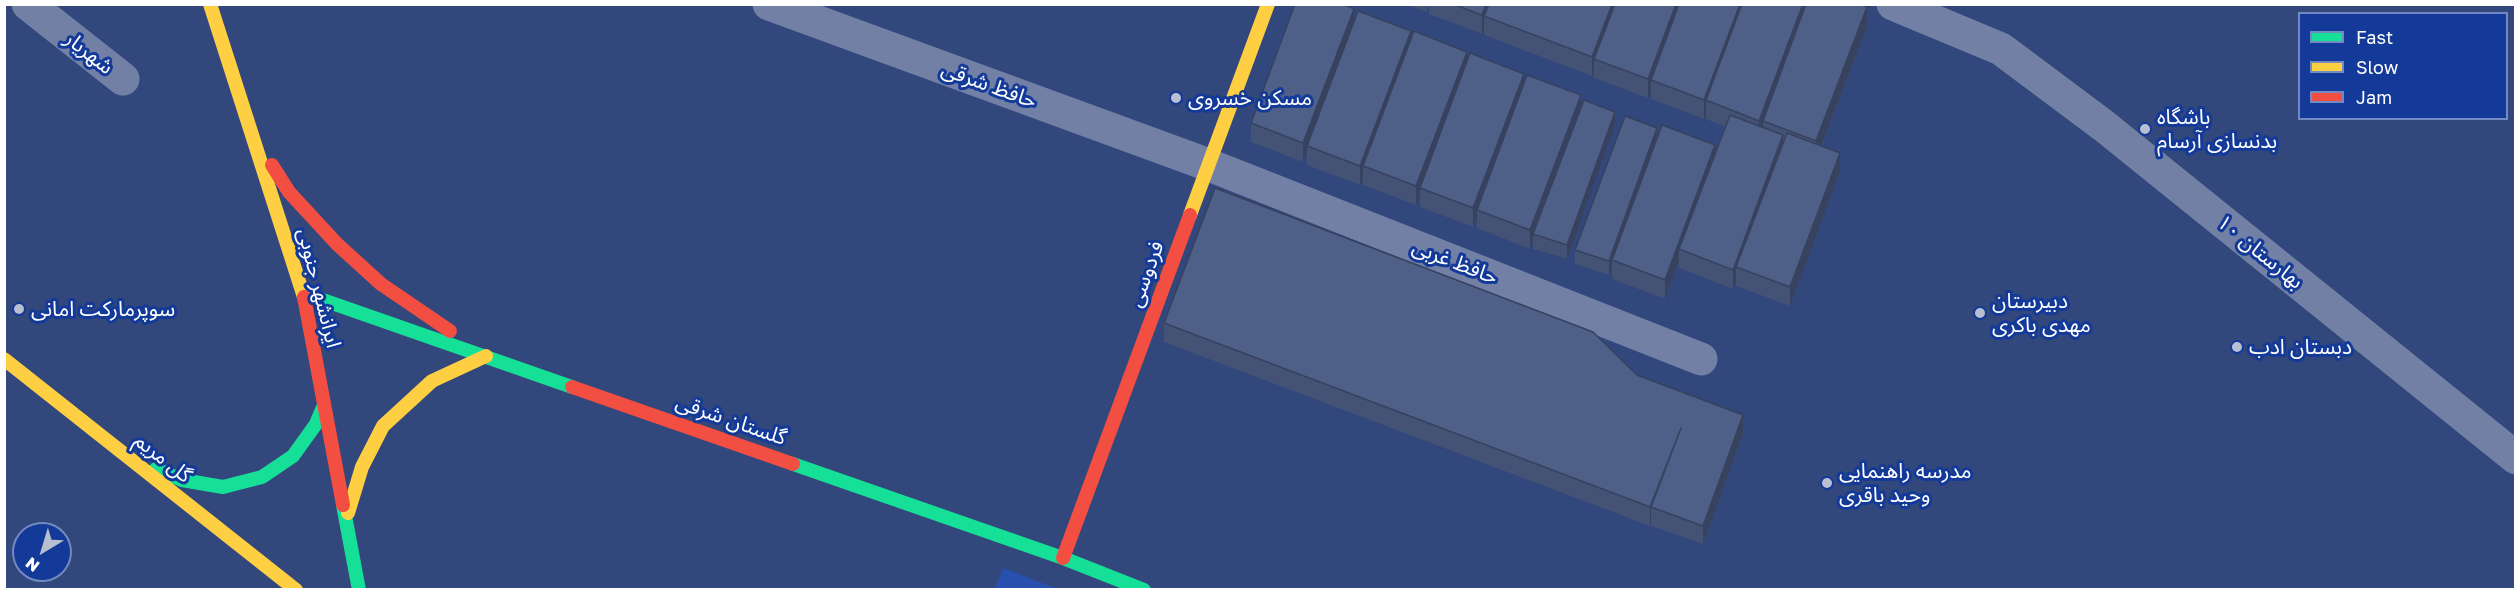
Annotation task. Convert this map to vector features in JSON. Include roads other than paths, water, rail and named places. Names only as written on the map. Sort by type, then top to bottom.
[{"type":"street","name":"شهریار","points":[[28,4],[123,80]]},
{"type":"street","name":"ایرانشهر جنوبی","points":[[210,4],[303,293],[359,590]]},
{"type":"street","name":"حافظ شرقی","points":[[769,4],[1209,165]]},
{"type":"street","name":"فردوسی","points":[[1063,558],[1268,4]]},
{"type":"street","name":"بهارستان ۱۰","points":[[1893,4],[2001,49],[2104,126],[2516,459]]},
{"type":"street","points":[[254,144],[289,192],[337,244],[381,284],[486,356]]},
{"type":"street","name":"حافظ غربی","points":[[1209,165],[1701,358]]},
{"type":"street","name":"گلستان شرقی","points":[[303,293],[1063,558],[1144,590]]},
{"type":"street","points":[[346,520],[362,467],[382,426],[432,381],[486,356]]},
{"type":"street","name":"گل مریم","points":[[4,359],[296,590]]},
{"type":"street","points":[[133,461],[182,480],[223,488],[262,477],[293,456],[316,424],[324,405]]},
{"type":"place","name":"مسکن خسروی","points":[[1176,98]]},
{"type":"place","name":"باشگاه بدنسازی آرسام","points":[[2145,129]]},
{"type":"place","name":"سوپرمارکت امانی","points":[[19,309]]},
{"type":"place","name":"دبیرستان مهدی باکری","points":[[1980,313]]},
{"type":"place","name":"دبستان ادب","points":[[2237,347]]},
{"type":"place","name":"مدرسه راهنمایی وحید باقری","points":[[1827,483]]}]
